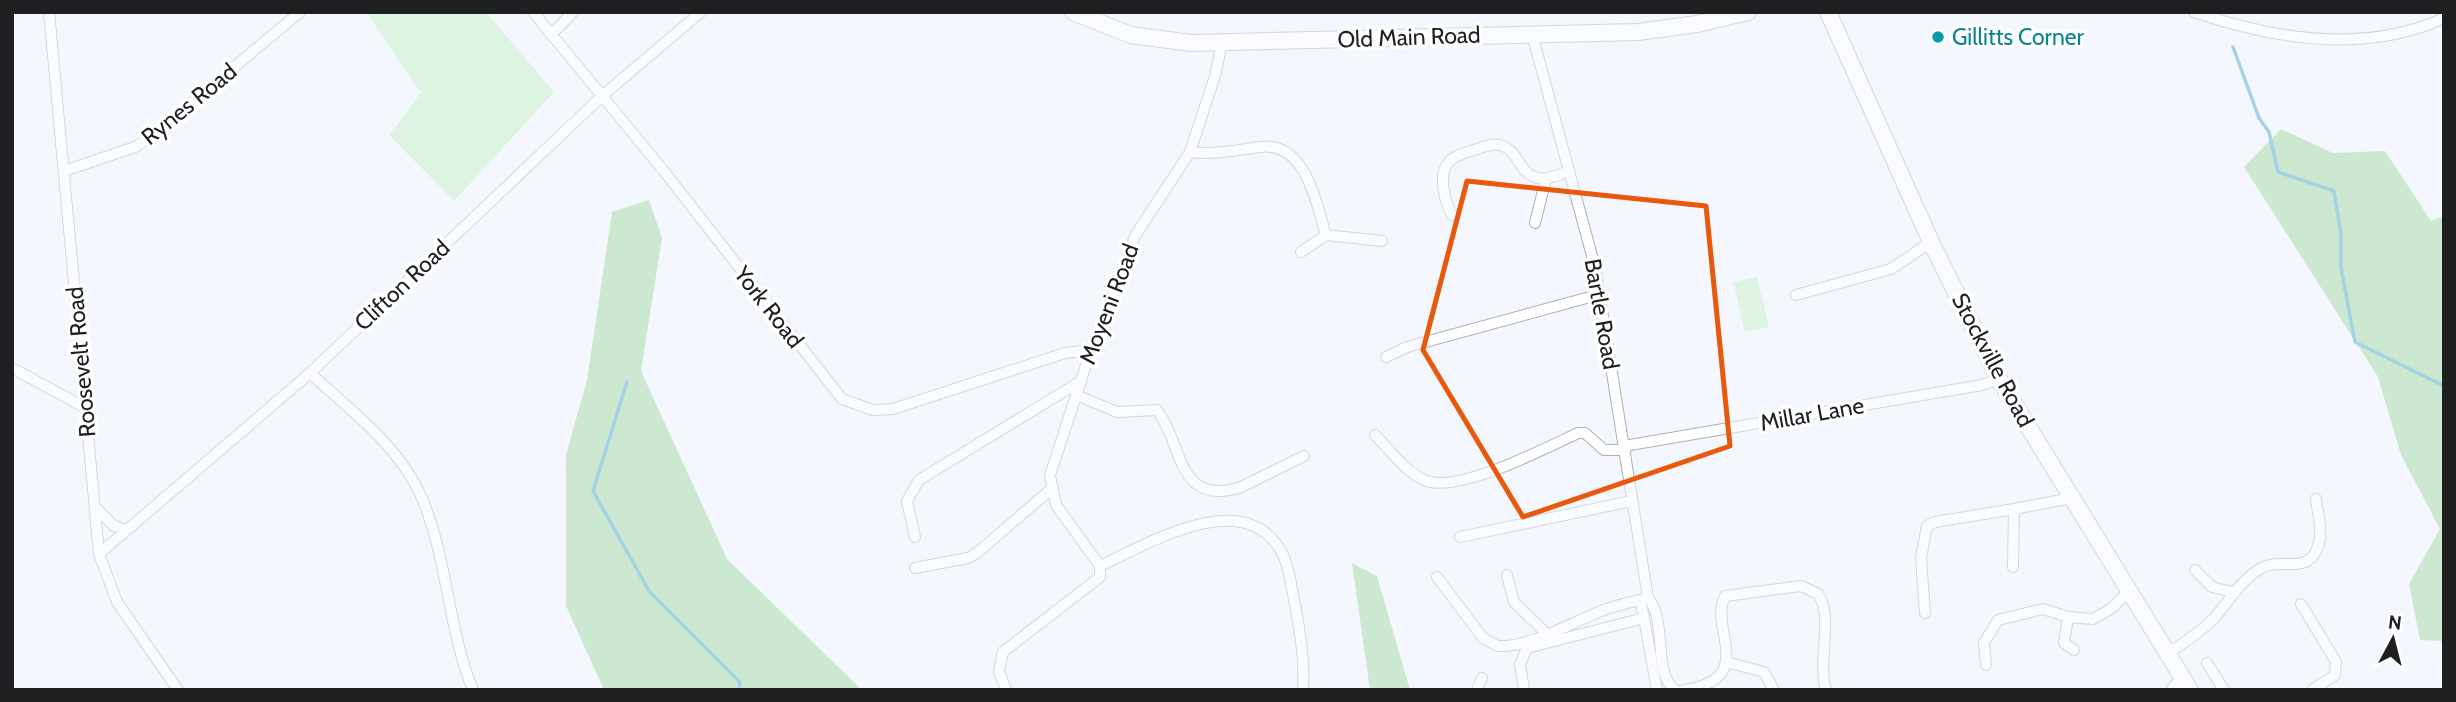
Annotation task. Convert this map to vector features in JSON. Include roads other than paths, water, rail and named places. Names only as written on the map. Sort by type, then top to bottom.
[{"type":"street","name":"Roosevelt Road","points":[[49,12],[99,554],[117,602],[173,688]]},
{"type":"street","name":"Rynes Road","points":[[64,171],[135,148],[300,12]]},
{"type":"street","points":[[551,35],[573,12]]},
{"type":"street","name":"Clifton Road","points":[[99,554],[310,373],[602,96],[701,12]]},
{"type":"street","name":"Old Main Road","points":[[1073,12],[1108,28],[1146,38],[1222,43],[1658,30],[1748,12]]},
{"type":"street","name":"Stockville Road","points":[[1828,12],[1931,242],[1999,379],[2186,683]]},
{"type":"street","points":[[2194,12],[2268,31],[2331,38],[2398,36],[2444,18]]},
{"type":"street","name":"York Road","points":[[538,14],[551,35],[663,170],[835,392],[847,402],[873,411],[894,409],[1067,352],[1091,350]]},
{"type":"street","name":"Bartle Road","points":[[1532,34],[1601,294],[1625,448],[1644,599]]},
{"type":"street","name":"Moyeni Road","points":[[1050,490],[1049,475],[1091,350],[1135,236],[1190,152],[1219,65],[1222,43]]},
{"type":"street","points":[[1190,152],[1225,153],[1266,146],[1286,151],[1298,162],[1309,183],[1326,235]]},
{"type":"street","points":[[1452,215],[1445,198],[1445,169],[1451,160],[1462,154],[1485,146],[1503,146],[1524,172],[1546,179],[1569,171]]},
{"type":"street","points":[[1535,223],[1546,179]]},
{"type":"street","points":[[1301,252],[1326,235],[1382,241]]},
{"type":"street","points":[[1796,295],[1891,269],[1931,242]]},
{"type":"street","points":[[1386,357],[1407,347],[1601,294]]},
{"type":"street","points":[[12,368],[86,408]]},
{"type":"street","points":[[310,373],[385,442],[419,491],[435,538],[461,657],[473,690]]},
{"type":"street","name":"Millar Lane","points":[[1625,448],[1983,385],[1999,379]]},
{"type":"street","points":[[915,537],[907,501],[919,480],[1081,381]]},
{"type":"street","points":[[1076,395],[1117,412],[1157,410],[1185,473],[1194,482],[1211,489],[1241,487],[1304,456]]},
{"type":"street","points":[[1375,435],[1418,475],[1430,482],[1507,467],[1578,433],[1585,433],[1607,451],[1625,448]]},
{"type":"street","points":[[915,568],[968,558],[977,553],[1050,490],[1062,515],[1100,566],[1099,579],[1003,652],[999,671],[1006,690]]},
{"type":"street","points":[[1925,613],[1921,558],[1927,526],[1934,522],[2072,498]]},
{"type":"street","points":[[2168,653],[2209,623],[2232,592],[2267,565],[2303,563],[2312,558],[2321,540],[2316,499]]},
{"type":"street","points":[[1460,537],[1632,501]]},
{"type":"street","points":[[95,507],[114,526],[126,530]]},
{"type":"street","points":[[2013,567],[2014,509]]},
{"type":"street","points":[[1100,566],[1170,534],[1206,522],[1238,520],[1261,530],[1278,546],[1287,564],[1304,666],[1303,690]]},
{"type":"street","points":[[2195,570],[2212,587],[2232,592]]},
{"type":"street","points":[[1507,575],[1514,602],[1547,634]]},
{"type":"street","points":[[1437,577],[1488,643],[1505,647],[1585,621],[1598,612],[1644,599]]},
{"type":"street","points":[[1684,690],[1700,686],[1715,677],[1726,662],[1728,648],[1721,608],[1725,596],[1798,587],[1810,588],[1820,596],[1825,608],[1822,672],[1826,690]]},
{"type":"street","points":[[1986,665],[1984,643],[1998,620],[2043,609],[2067,617],[2098,617],[2130,591]]},
{"type":"street","points":[[1644,599],[1644,618],[1657,690]]},
{"type":"street","points":[[1644,599],[1657,616],[1666,679],[1676,690]]},
{"type":"street","points":[[2301,604],[2336,662],[2335,675],[2312,690]]},
{"type":"street","points":[[2067,617],[2064,643],[2074,650]]},
{"type":"street","points":[[1524,690],[1520,664],[1527,648],[1644,618]]},
{"type":"street","points":[[1726,662],[1764,672],[1774,690]]},
{"type":"street","points":[[2207,663],[2224,690]]},
{"type":"street","points":[[1477,690],[1482,678]]},
{"type":"street","points":[[2171,690],[2186,683]]},
{"type":"waterway","points":[[2233,47],[2259,118],[2269,132],[2278,172],[2334,191],[2341,235],[2341,268],[2355,342],[2444,386]]},
{"type":"waterway","points":[[627,382],[593,491],[649,591],[740,682],[739,690]]},
{"type":"place","name":"Gillitts Corner","points":[[1938,37]]}]
